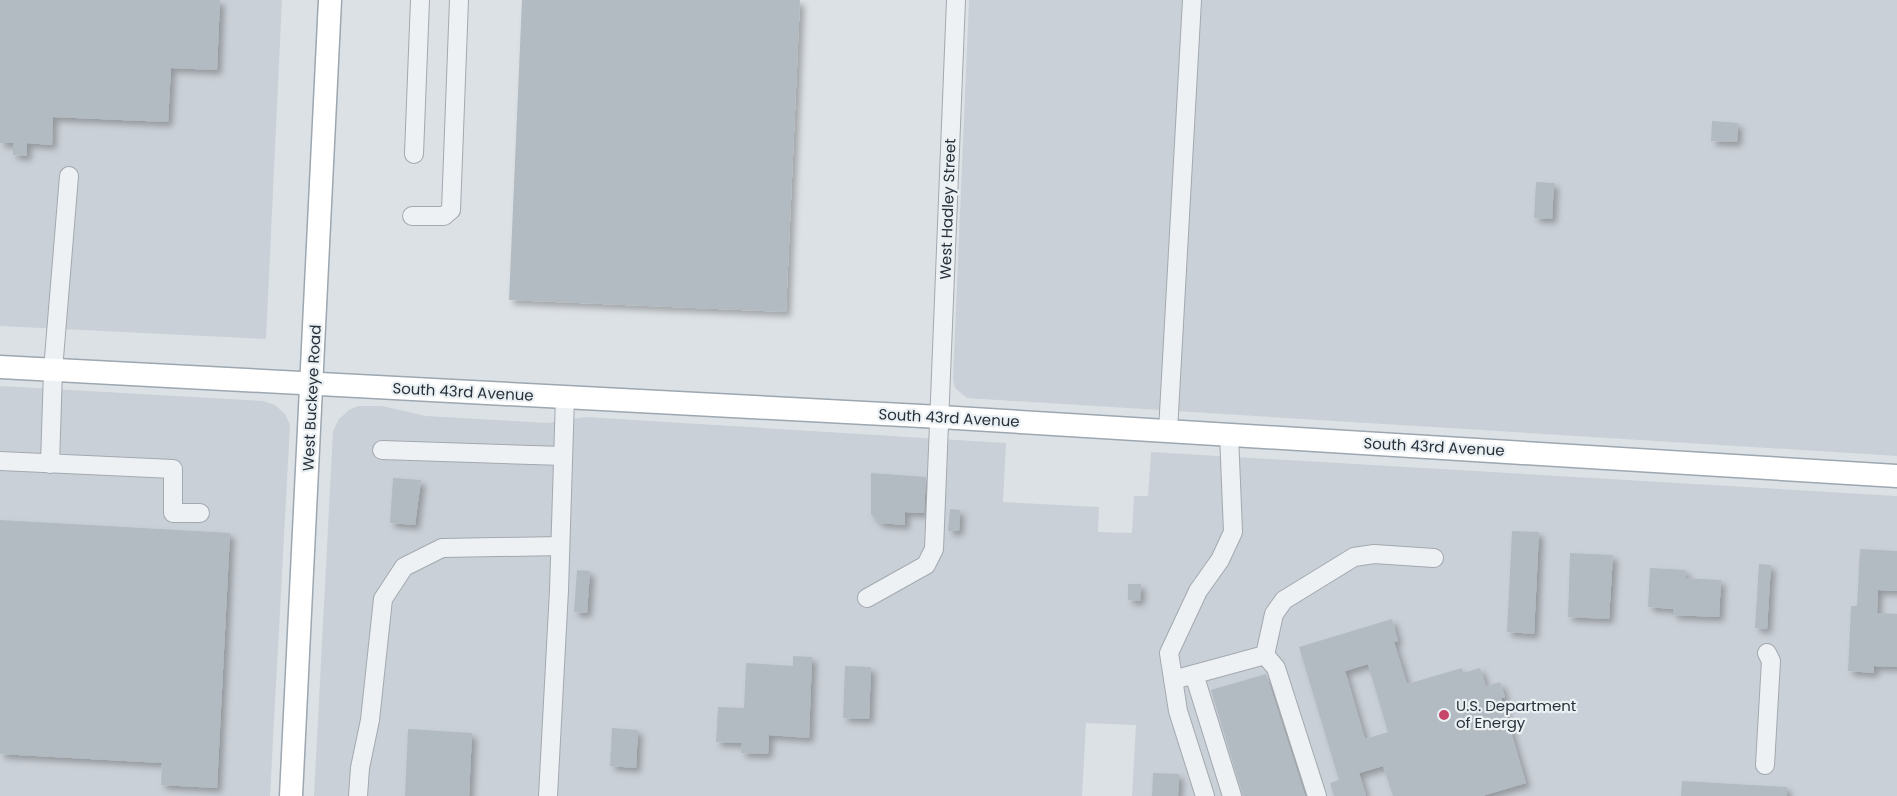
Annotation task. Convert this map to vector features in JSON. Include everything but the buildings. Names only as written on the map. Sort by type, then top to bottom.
[{"type":"main road","name":"West Buckeye Road","points":[[291,796],[313,384],[330,0]]},
{"type":"main road","name":"South 43rd Avenue","points":[[0,367],[940,417],[1897,476]]},
{"type":"street","points":[[414,154],[420,0]]},
{"type":"street","points":[[412,216],[444,216],[451,210],[459,0]]},
{"type":"street","name":"West Hadley Street","points":[[867,598],[926,565],[934,549],[956,0]]},
{"type":"street","points":[[1168,431],[1192,0]]},
{"type":"street","points":[[50,464],[53,370],[69,176]]},
{"type":"street","points":[[548,796],[565,397]]},
{"type":"street","points":[[1205,796],[1178,711],[1169,653],[1198,591],[1220,560],[1233,532],[1229,434]]},
{"type":"street","points":[[382,450],[562,456]]},
{"type":"street","points":[[0,461],[173,469],[173,513],[200,513]]},
{"type":"street","points":[[358,796],[360,768],[370,720],[383,599],[404,567],[442,548],[560,546]]},
{"type":"street","points":[[1264,655],[1274,614],[1284,600],[1354,557],[1374,554],[1434,558]]},
{"type":"street","points":[[1765,765],[1771,661],[1767,653]]},
{"type":"street","points":[[1173,680],[1264,655]]},
{"type":"street","points":[[1264,655],[1276,668],[1317,796]]},
{"type":"street","points":[[1194,674],[1232,796]]},
{"type":"shaded area","points":[[0,0],[282,0],[266,339],[0,326]]},
{"type":"shaded area","points":[[969,0],[1897,0],[1897,456],[967,398],[955,388],[953,379]]},
{"type":"shaded area","points":[[0,386],[263,401],[275,405],[285,414],[290,425],[270,796],[0,796]]},
{"type":"shaded area","points":[[358,406],[382,406],[426,416],[548,423],[585,417],[1006,443],[1003,502],[1099,507],[1098,532],[1132,533],[1134,496],[1148,496],[1151,452],[1897,496],[1897,796],[1132,796],[1136,725],[1086,723],[1082,796],[314,796],[333,431],[339,419]]},
{"type":"place","name":"U.S. Department of Energy","points":[[1444,715]]}]
